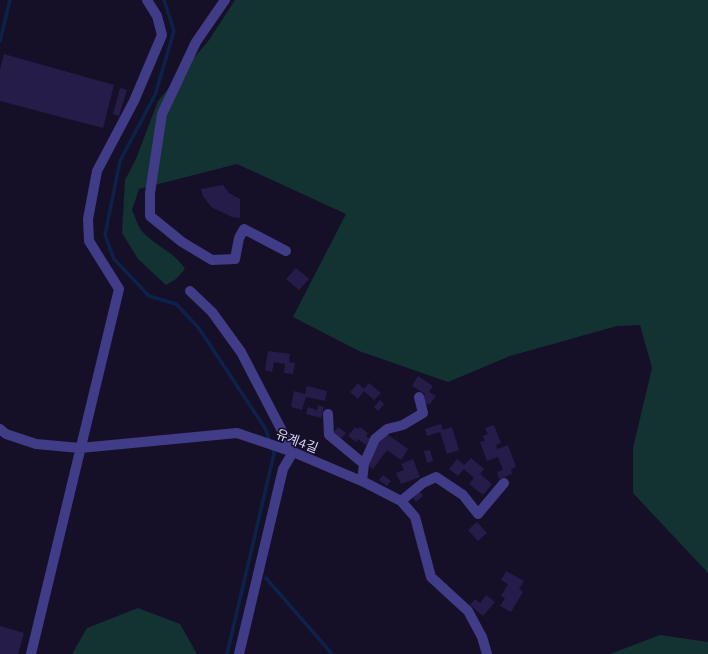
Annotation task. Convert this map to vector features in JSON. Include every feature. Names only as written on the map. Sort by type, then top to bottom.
[{"type":"lane","points":[[31,654],[119,289],[89,241],[88,219],[97,171],[134,101],[162,35],[157,16],[147,0]]},
{"type":"lane","points":[[225,0],[196,42],[162,114],[150,193],[150,216],[182,242],[212,260],[235,259],[239,238],[244,229],[286,251]]},
{"type":"lane","points":[[190,291],[212,312],[241,352],[293,452],[283,469],[238,654]]},
{"type":"lane","points":[[362,481],[364,464],[375,439],[386,429],[403,425],[423,413],[419,397]]},
{"type":"lane","points":[[328,414],[329,435],[364,464]]},
{"type":"lane","name":"유계4길","points":[[0,429],[6,434],[36,444],[80,448],[237,433],[293,452],[362,481],[401,501],[415,517],[431,577],[468,612],[482,637],[487,654]]},
{"type":"lane","points":[[401,501],[423,483],[436,478],[463,495],[478,514],[504,483]]},
{"type":"green space","points":[[235,0],[708,0],[708,573],[633,493],[633,448],[652,368],[640,325],[617,326],[510,356],[448,382],[359,351],[293,317],[346,214],[237,164],[139,189],[132,210],[141,230],[176,258],[185,269],[176,279],[166,285],[138,259],[122,233],[125,180],[136,159],[158,101],[209,40]]},
{"type":"green space","points":[[138,608],[180,624],[197,654],[72,654],[87,628]]},
{"type":"green space","points":[[660,635],[708,642],[708,654],[610,654]]},
{"type":"building","points":[[4,54],[114,85],[103,128],[0,101],[0,69]]},
{"type":"building","points":[[120,88],[127,90],[119,116],[113,114]]},
{"type":"building","points":[[223,185],[229,193],[240,199],[240,218],[232,217],[211,207],[203,196],[201,189]]},
{"type":"building","points":[[296,268],[309,279],[299,290],[286,279]]},
{"type":"building","points":[[268,351],[290,354],[289,362],[295,363],[293,374],[284,373],[285,364],[274,362],[272,372],[265,370]]},
{"type":"building","points":[[418,376],[433,386],[429,392],[436,396],[429,405],[421,400],[425,394],[412,386]]},
{"type":"building","points":[[358,383],[364,389],[369,383],[381,393],[374,400],[364,391],[358,399],[350,392]]},
{"type":"building","points":[[307,386],[327,391],[325,401],[306,397],[302,410],[291,407],[294,391],[305,394]]},
{"type":"building","points":[[380,400],[384,404],[378,411],[374,407]]},
{"type":"building","points":[[318,405],[324,407],[321,418],[306,414],[308,407],[317,410]]},
{"type":"building","points":[[441,424],[443,430],[452,427],[459,450],[447,454],[440,432],[427,436],[425,429]]},
{"type":"building","points":[[494,425],[501,443],[496,445],[497,449],[508,445],[516,467],[511,469],[512,474],[499,479],[497,472],[503,470],[498,457],[487,461],[480,442],[485,441],[483,436],[488,434],[485,428]]},
{"type":"building","points":[[338,427],[346,433],[341,439],[333,433]]},
{"type":"building","points":[[355,427],[358,429],[360,427],[368,433],[366,436],[370,439],[366,445],[358,439],[356,442],[348,436]]},
{"type":"building","points":[[387,434],[408,449],[401,460],[387,450],[373,469],[369,466],[378,441]]},
{"type":"building","points":[[430,450],[433,461],[427,463],[424,451]]},
{"type":"building","points":[[471,458],[484,469],[480,474],[492,484],[483,495],[469,484],[474,478],[464,469],[458,476],[449,469],[457,459],[464,465]]},
{"type":"building","points":[[413,459],[420,477],[401,484],[396,473],[404,470],[401,464]]},
{"type":"building","points":[[383,475],[391,481],[387,486],[379,480]]},
{"type":"building","points":[[420,491],[423,496],[416,502],[413,498]]},
{"type":"building","points":[[477,522],[487,533],[478,541],[468,530]]},
{"type":"building","points":[[506,571],[524,581],[519,589],[523,592],[511,612],[500,606],[505,598],[501,596],[508,584],[501,580]]},
{"type":"building","points":[[486,595],[495,602],[483,616],[470,605],[475,599],[480,603]]},
{"type":"building","points":[[0,626],[24,633],[18,654],[0,654]]},
{"type":"waterway","points":[[0,41],[10,0]]},
{"type":"waterway","points":[[164,0],[174,31],[155,95],[120,161],[105,235],[114,259],[149,296],[176,304],[198,327],[265,428],[270,441]]},
{"type":"waterway","points":[[227,654],[274,454],[272,447]]},
{"type":"waterway","points":[[266,578],[332,654]]}]
